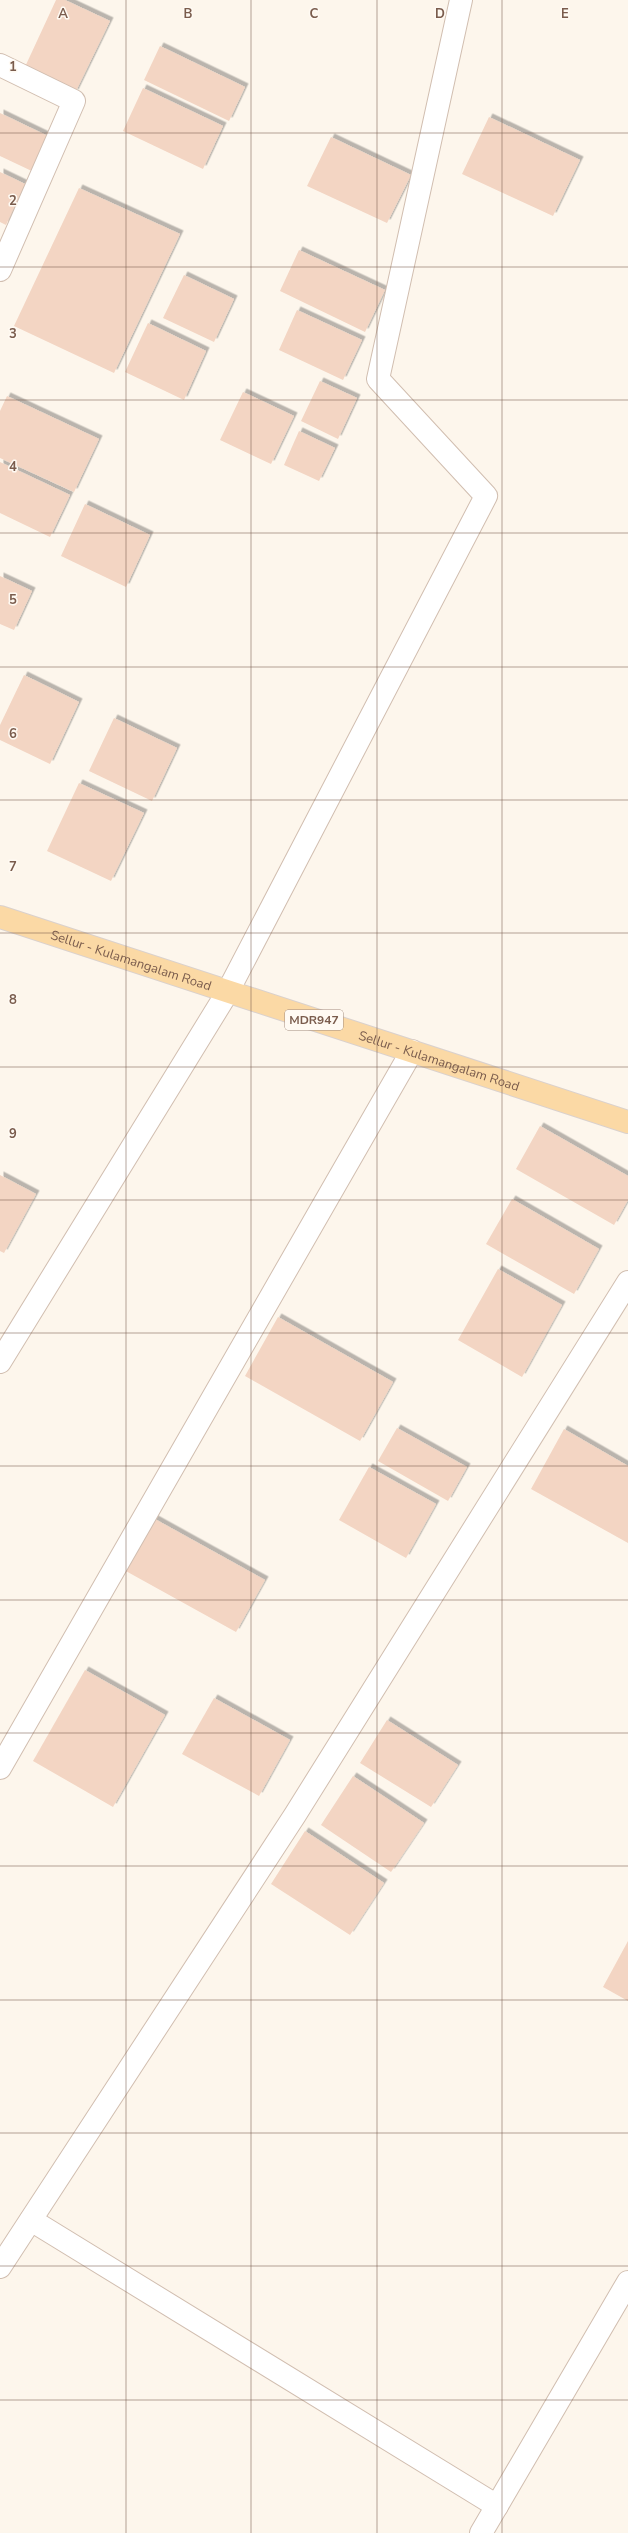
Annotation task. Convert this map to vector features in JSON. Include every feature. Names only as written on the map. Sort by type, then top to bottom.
[{"type":"main road","name":"Sellur - Kulamangalam Road","points":[[0,918],[628,1122]]},
{"type":"street","points":[[0,1362],[227,993],[486,496],[378,379],[461,0]]},
{"type":"street","points":[[0,65],[74,101],[0,270]]},
{"type":"street","points":[[0,1768],[412,1051]]},
{"type":"street","points":[[0,2267],[295,1815],[628,1282]]},
{"type":"street","points":[[31,2220],[497,2506]]},
{"type":"street","points":[[481,2533],[628,2282]]},
{"type":"building","points":[[56,0],[65,0],[110,21],[75,93],[24,69]]},
{"type":"building","points":[[160,46],[245,87],[229,121],[144,80]]},
{"type":"building","points":[[143,88],[223,126],[203,169],[123,131]]},
{"type":"building","points":[[0,113],[52,138],[36,173],[0,156]]},
{"type":"building","points":[[489,117],[580,160],[553,216],[462,174]]},
{"type":"building","points":[[331,137],[411,175],[387,223],[307,186]]},
{"type":"building","points":[[0,172],[25,184],[6,225],[0,222]]},
{"type":"building","points":[[79,188],[180,234],[114,373],[14,326]]},
{"type":"building","points":[[299,250],[385,290],[365,332],[280,291]]},
{"type":"building","points":[[184,275],[234,299],[214,342],[163,318]]},
{"type":"building","points":[[297,310],[362,340],[343,380],[279,350]]},
{"type":"building","points":[[148,323],[206,351],[184,400],[125,372]]},
{"type":"building","points":[[320,381],[357,398],[338,439],[301,421]]},
{"type":"building","points":[[243,392],[294,416],[271,464],[220,440]]},
{"type":"building","points":[[7,396],[99,439],[74,492],[0,458],[0,411]]},
{"type":"building","points":[[299,431],[335,448],[319,481],[284,465]]},
{"type":"building","points":[[0,462],[70,495],[50,537],[0,513]]},
{"type":"building","points":[[85,504],[150,535],[126,587],[61,556]]},
{"type":"building","points":[[0,576],[32,591],[14,630],[0,624]]},
{"type":"building","points":[[24,675],[79,702],[50,764],[0,740],[0,725]]},
{"type":"building","points":[[114,718],[177,748],[152,801],[89,771]]},
{"type":"building","points":[[79,783],[144,813],[111,881],[47,851]]},
{"type":"building","points":[[540,1126],[628,1176],[628,1200],[614,1225],[516,1169]]},
{"type":"building","points":[[0,1175],[36,1194],[4,1253],[0,1251]]},
{"type":"building","points":[[512,1199],[599,1249],[574,1294],[486,1244]]},
{"type":"building","points":[[498,1269],[562,1305],[522,1377],[458,1340]]},
{"type":"building","points":[[278,1317],[393,1382],[360,1441],[245,1376]]},
{"type":"building","points":[[397,1428],[467,1467],[448,1501],[378,1461]]},
{"type":"building","points":[[564,1429],[628,1466],[628,1543],[531,1489]]},
{"type":"building","points":[[369,1467],[436,1504],[406,1558],[339,1520]]},
{"type":"building","points":[[153,1518],[265,1580],[236,1632],[124,1570]]},
{"type":"building","points":[[85,1670],[165,1715],[113,1807],[33,1761]]},
{"type":"building","points":[[214,1698],[290,1740],[259,1796],[182,1754]]},
{"type":"building","points":[[387,1720],[458,1765],[431,1807],[360,1763]]},
{"type":"building","points":[[353,1776],[424,1823],[391,1872],[321,1825]]},
{"type":"building","points":[[305,1831],[384,1883],[350,1935],[271,1884]]},
{"type":"building","points":[[628,1941],[628,2001],[603,1987]]}]
